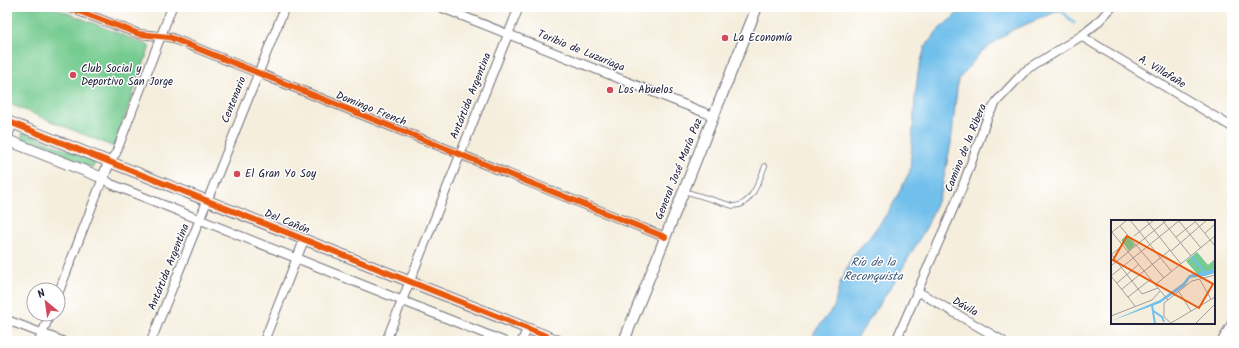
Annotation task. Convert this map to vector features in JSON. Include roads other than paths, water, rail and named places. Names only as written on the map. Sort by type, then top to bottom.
[{"type":"street","name":"Domingo French","points":[[68,7],[139,34],[160,35],[665,237]]},
{"type":"street","points":[[63,282],[109,162],[116,153],[172,7]]},
{"type":"street","name":"Centenario","points":[[206,201],[285,7]]},
{"type":"street","name":"Toribio de Luzuriaga","points":[[440,7],[713,116]]},
{"type":"street","name":"Antártida Argentina","points":[[386,341],[519,7]]},
{"type":"street","name":"General José María Paz","points":[[624,341],[757,7]]},
{"type":"street","name":"Camino de la Ribera","points":[[896,341],[962,188],[988,116],[997,101],[1024,72],[1081,36],[1096,24],[1112,7]]},
{"type":"street","name":"A. Villafañe","points":[[1081,36],[1232,127]]},
{"type":"street","points":[[10,122],[7,139],[103,178],[111,184],[503,341]]},
{"type":"street","name":"Del Cañón","points":[[10,122],[559,341]]},
{"type":"street","name":"Antártida Argentina","points":[[150,341],[201,219],[206,201]]},
{"type":"street","points":[[264,341],[304,240]]},
{"type":"street","name":"Dávila","points":[[917,291],[1003,341]]},
{"type":"street","points":[[7,320],[41,337],[62,341]]},
{"type":"street","points":[[41,337],[47,322]]},
{"type":"street","points":[[1222,341],[1232,323]]},
{"type":"street","points":[[522,341],[527,328]]},
{"type":"lane","points":[[684,191],[740,207],[747,202],[756,188],[766,166]]},
{"type":"water","name":"Río de la Reconquista","points":[[979,7],[1065,7],[1012,30],[980,53],[958,80],[951,143],[941,192],[927,226],[896,279],[855,341],[811,341],[815,331],[834,307],[840,283],[853,255],[869,238],[891,208],[910,171],[918,72],[925,47],[938,30],[958,13]]},
{"type":"waterway","points":[[1061,10],[1074,23]]},
{"type":"place","name":"La Economía","points":[[725,38]]},
{"type":"place","name":"Club Social y Deportivo San Jorge","points":[[73,75]]},
{"type":"place","name":"Los Abuelos","points":[[610,90]]},
{"type":"place","name":"El Gran Yo Soy","points":[[237,174]]}]
